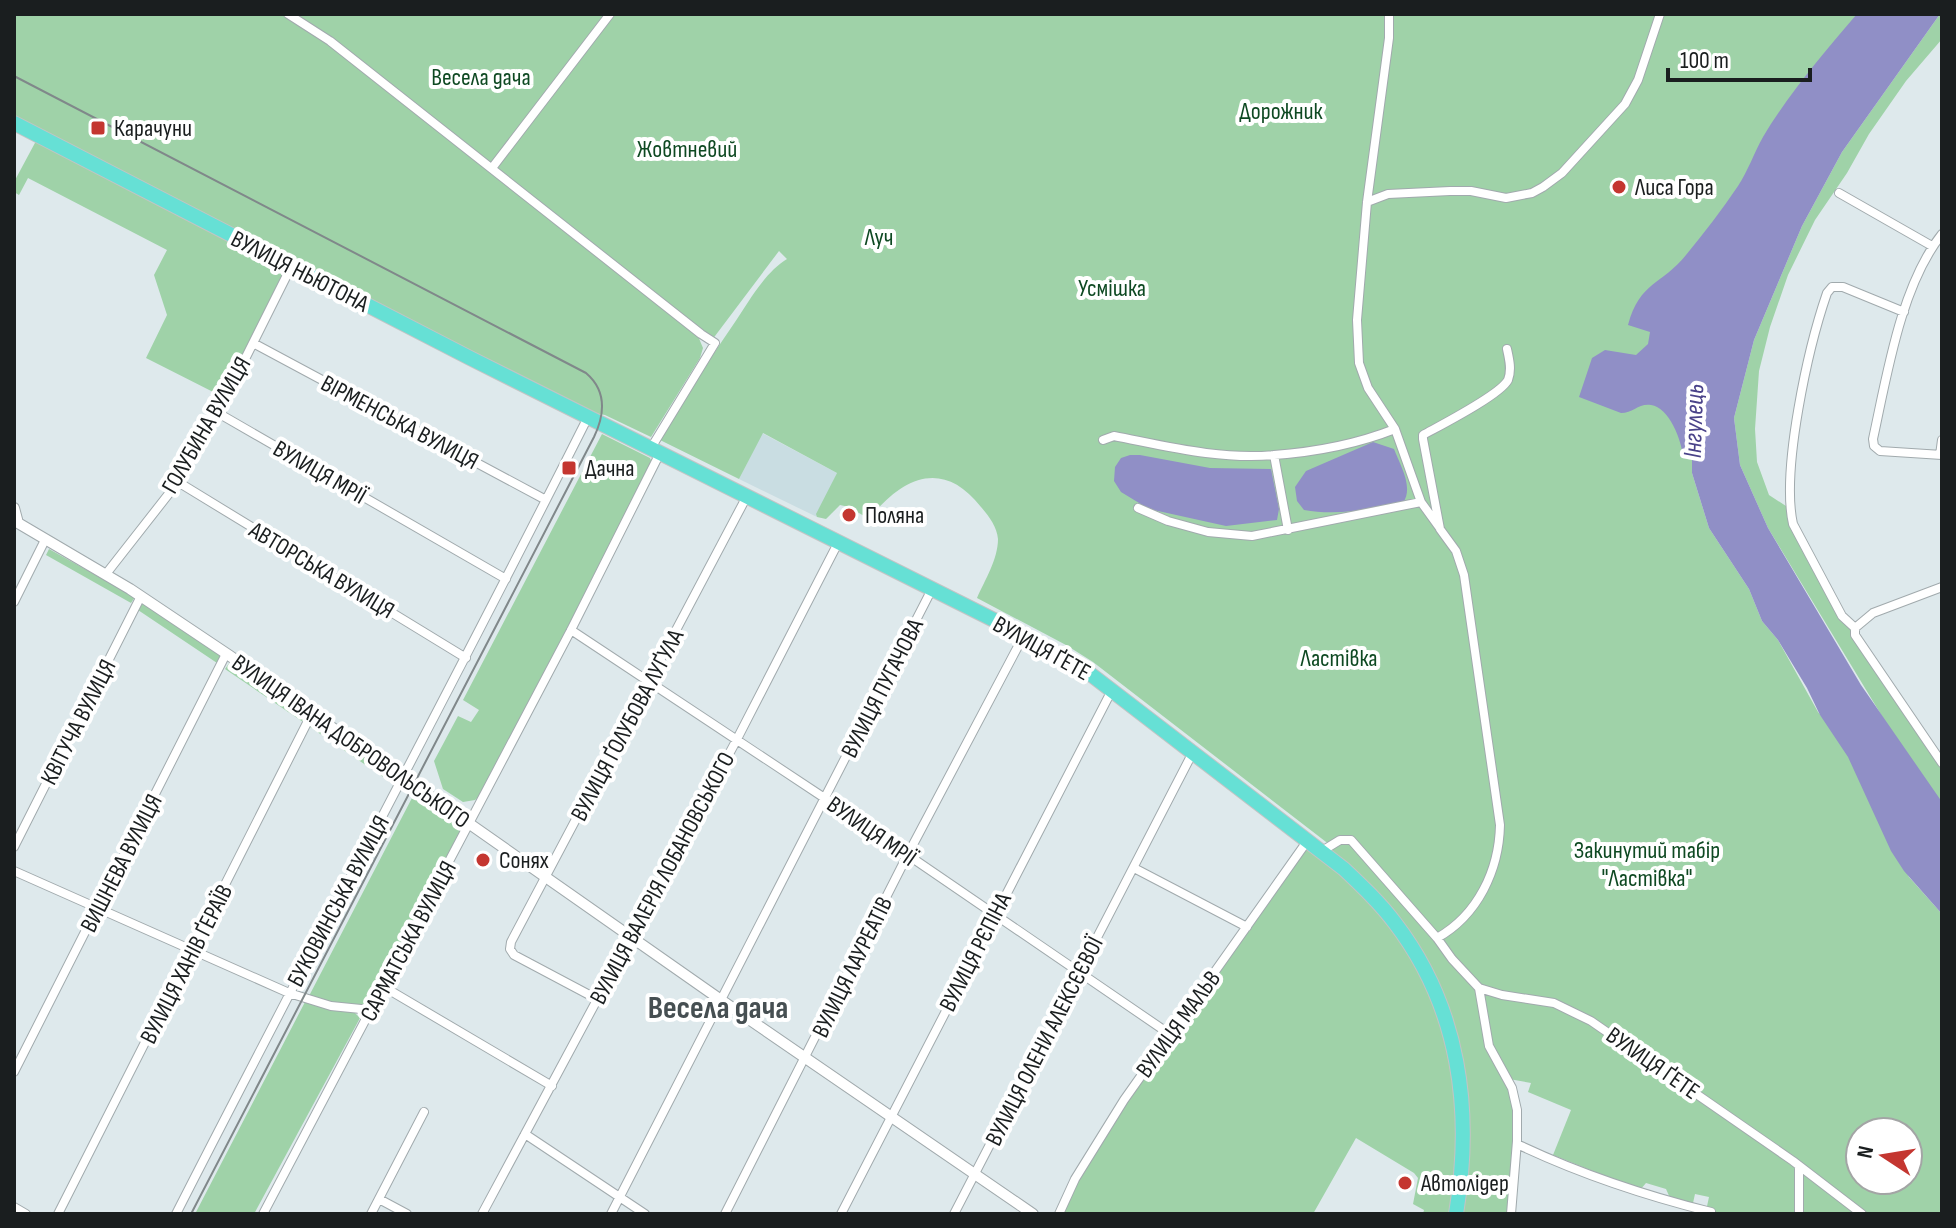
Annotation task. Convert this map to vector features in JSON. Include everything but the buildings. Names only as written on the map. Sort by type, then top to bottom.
[{"type":"main road","name":"ВУЛИЦЯ НЬЮТОНА","points":[[14,123],[588,417]]},
{"type":"main road","name":"ВУЛИЦЯ ҐЕТЕ","points":[[588,417],[1062,656],[1112,690],[1322,851],[1394,922],[1416,955],[1439,1004],[1462,1090],[1464,1159],[1456,1214]]},
{"type":"street","points":[[288,14],[330,41],[492,168],[610,14]]},
{"type":"street","points":[[1389,14],[1389,38],[1367,202],[1357,320],[1359,363],[1368,388],[1395,429],[1421,502],[1456,551],[1464,575],[1500,825],[1499,849],[1492,876],[1464,919],[1454,929],[1437,938]]},
{"type":"street","points":[[1367,202],[1388,194],[1450,191],[1471,191],[1506,198],[1532,193],[1543,187],[1562,173],[1625,104],[1638,80],[1660,14]]},
{"type":"street","name":"САРМАТСЬКА ВУЛИЦЯ","points":[[263,1214],[571,630],[656,451],[715,343],[492,168]]},
{"type":"street","points":[[1839,193],[1932,246]]},
{"type":"street","points":[[1942,234],[1932,246],[1904,312],[1873,439],[1874,446],[1885,452],[1941,455],[1942,440]]},
{"type":"street","name":"ГОЛУБИНА ВУЛИЦЯ","points":[[106,574],[178,482],[218,413],[291,267]]},
{"type":"street","points":[[1904,312],[1843,287],[1836,286],[1829,290],[1804,386],[1790,476],[1791,516],[1842,616],[1855,628],[1855,635],[1942,763]]},
{"type":"street","name":"ВІРМЕНСЬКА ВУЛИЦЯ","points":[[253,343],[546,500]]},
{"type":"street","points":[[1440,529],[1423,435],[1496,392],[1507,382],[1510,368],[1507,349]]},
{"type":"street","name":"ВУЛИЦЯ МРІЇ","points":[[218,413],[506,579]]},
{"type":"street","name":"БУКОВИНСЬКА ВУЛИЦЯ","points":[[176,1214],[588,417]]},
{"type":"street","points":[[1103,440],[1114,436],[1193,451],[1254,457],[1305,452],[1395,429]]},
{"type":"street","points":[[1274,455],[1288,530]]},
{"type":"street","name":"АВТОРСЬКА ВУЛИЦЯ","points":[[178,482],[466,658]]},
{"type":"street","name":"ВУЛИЦЯ ҐОЛУБОВА ЛУҐУЛА","points":[[597,999],[514,955],[510,949],[511,942],[747,496]]},
{"type":"street","points":[[1138,508],[1168,521],[1208,532],[1252,536],[1421,502]]},
{"type":"street","points":[[14,508],[16,524]]},
{"type":"street","name":"ВУЛИЦЯ ІВАНА ДОБРОВОЛЬСЬКОГО","points":[[16,524],[141,596],[1033,1214]]},
{"type":"street","points":[[14,602],[45,540]]},
{"type":"street","name":"ВУЛИЦЯ ВАЛЕРІЯ ЛОБАНОВСЬКОГО","points":[[482,1214],[736,741],[839,541]]},
{"type":"street","points":[[1855,628],[1873,613],[1942,587]]},
{"type":"street","name":"ВУЛИЦЯ ПУГАЧОВА","points":[[611,1214],[932,589]]},
{"type":"street","name":"КВІТУЧА ВУЛИЦЯ","points":[[14,847],[141,596]]},
{"type":"street","name":"ВУЛИЦЯ МРІЇ","points":[[571,630],[826,799],[1171,1035]]},
{"type":"street","name":"ВУЛИЦЯ ЛАУРЕАТІВ","points":[[725,1214],[907,856],[1024,635]]},
{"type":"street","name":"ВИШНЕВА ВУЛИЦЯ","points":[[14,1072],[226,654]]},
{"type":"street","name":"ВУЛИЦЯ РЄПІНА","points":[[841,1214],[1112,690]]},
{"type":"street","name":"ВУЛИЦЯ ХАНІВ ҐЕРАЇВ","points":[[58,1214],[312,713]]},
{"type":"street","name":"ВУЛИЦЯ ОЛЕНИ АЛЕКСЄЄВОЇ","points":[[954,1214],[1192,754]]},
{"type":"street","name":"ВУЛИЦЯ МАЛЬВ","points":[[1059,1214],[1095,1144],[1308,840]]},
{"type":"street","points":[[1322,851],[1340,840],[1351,840],[1479,988],[1489,1046],[1508,1079],[1515,1099],[1517,1144],[1511,1214]]},
{"type":"street","points":[[1134,868],[1247,927]]},
{"type":"street","points":[[14,871],[289,993],[331,1006],[371,1010]]},
{"type":"street","points":[[384,987],[552,1086]]},
{"type":"street","name":"ВУЛИЦЯ ҐЕТЕ","points":[[1479,988],[1554,1003],[1577,1013],[1775,1148],[1862,1214]]},
{"type":"street","points":[[371,1214],[424,1112]]},
{"type":"street","points":[[525,1134],[645,1214]]},
{"type":"street","points":[[1517,1144],[1630,1191],[1711,1212]]},
{"type":"street","points":[[1799,1167],[1799,1214]]},
{"type":"street","points":[[379,1199],[407,1214]]},
{"type":"street","points":[[14,1207],[26,1214]]},
{"type":"shaded area","points":[[762,433],[837,473],[817,517],[739,479]]},
{"type":"green space","points":[[14,14],[1884,14],[1692,459],[1692,473],[1709,528],[1749,589],[1762,621],[1778,640],[1818,712],[1848,749],[1909,877],[1942,914],[1942,1214],[1725,1214],[1706,1211],[1709,1197],[1695,1194],[1693,1203],[1670,1198],[1666,1189],[1646,1183],[1640,1190],[1553,1155],[1571,1110],[1528,1092],[1531,1083],[1509,1079],[1515,1099],[1511,1214],[1423,1214],[1424,1210],[1413,1204],[1418,1178],[1414,1173],[1356,1138],[1313,1214],[1059,1214],[1095,1144],[1308,840],[1322,851],[1330,845],[1093,662],[977,598],[993,562],[998,539],[992,522],[981,507],[952,482],[938,478],[909,484],[882,504],[869,519],[840,505],[826,519],[816,514],[837,473],[763,433],[739,479],[660,440],[757,289],[787,259],[779,251],[712,340],[698,336],[703,348],[700,358],[651,437],[605,415],[588,412],[14,117]]},
{"type":"green space","points":[[1940,14],[1942,39],[1906,81],[1869,134],[1815,220],[1788,275],[1759,371],[1755,429],[1757,462],[1769,495],[1789,508],[1842,616],[1942,763],[1942,834],[1891,731],[1768,528],[1740,465],[1734,418],[1754,340],[1802,226],[1842,152]]},
{"type":"green space","points":[[36,141],[289,271],[225,398],[146,358],[167,315],[154,275],[167,250],[28,178],[19,195],[14,192],[14,182]]},
{"type":"green space","points":[[602,434],[650,458],[653,465],[480,796],[463,802],[443,789],[434,761],[458,716],[471,722],[479,710],[463,700]]},
{"type":"green space","points":[[49,549],[135,597],[131,603],[46,555]]},
{"type":"green space","points":[[143,603],[222,656],[217,663],[138,610]]},
{"type":"green space","points":[[230,662],[307,716],[303,722],[225,669]]},
{"type":"green space","points":[[314,722],[396,779],[392,783],[310,727]]},
{"type":"green space","points":[[413,796],[460,824],[462,831],[372,998],[358,1006],[350,1006],[309,996]]},
{"type":"green space","points":[[305,1002],[355,1013],[360,1018],[254,1214],[195,1214]]},
{"type":"water","name":"Інгулець","points":[[1857,14],[1940,14],[1842,152],[1802,226],[1754,340],[1734,418],[1740,465],[1768,528],[1861,685],[1942,802],[1942,914],[1904,871],[1891,851],[1848,757],[1820,715],[1778,640],[1762,621],[1749,589],[1709,528],[1692,473],[1692,459],[1683,457],[1669,418],[1658,407],[1651,405],[1621,413],[1579,397],[1592,358],[1605,350],[1636,355],[1648,344],[1650,332],[1628,325],[1639,300],[1645,291],[1677,265],[1713,221],[1742,180],[1763,137],[1783,106]]},
{"type":"water","points":[[1373,442],[1394,449],[1407,483],[1403,503],[1341,512],[1304,510],[1297,501],[1295,487],[1306,471]]},
{"type":"water","points":[[1130,455],[1210,468],[1271,469],[1279,509],[1277,520],[1226,526],[1149,509],[1121,492],[1114,481],[1115,467],[1121,458]]},
{"type":"tram line","points":[[14,76],[586,373],[601,395],[602,411],[594,437],[191,1214]]},
{"type":"place","name":"Карачуни","points":[[98,128]]},
{"type":"place","name":"Лиса Гора","points":[[1619,187]]},
{"type":"place","name":"Дачна","points":[[569,468]]},
{"type":"place","name":"Поляна","points":[[849,515]]},
{"type":"place","name":"Сонях","points":[[483,860]]},
{"type":"place","name":"Автолідер","points":[[1405,1183]]},
{"type":"district","name":"Весела дача","points":[[718,1007]]},
{"type":"park label","name":"Дорожник","points":[[1281,111]]},
{"type":"park label","name":"Жовтневий","points":[[687,149]]},
{"type":"park label","name":"Луч","points":[[879,237]]},
{"type":"park label","name":"Усмішка","points":[[1112,288]]},
{"type":"park label","name":"Ластівка","points":[[1339,658]]},
{"type":"park label","name":"Закинутий табір \"Ластівка\"","points":[[1647,864]]}]
